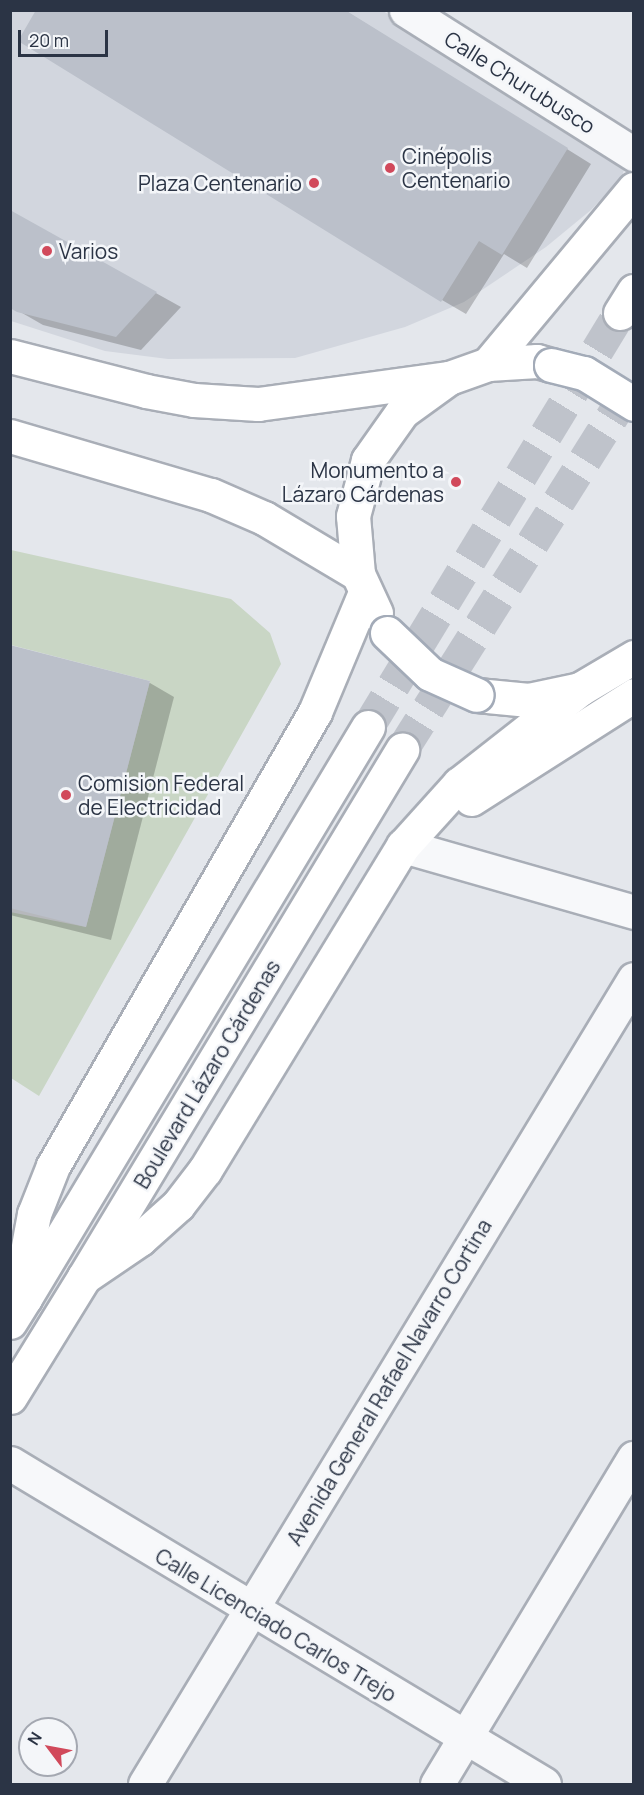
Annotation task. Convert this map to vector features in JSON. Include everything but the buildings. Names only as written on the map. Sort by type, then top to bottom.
[{"type":"main road","points":[[488,364],[633,189]]},
{"type":"main road","points":[[10,356],[146,391],[194,400],[258,404],[448,378],[488,364],[537,361],[584,373],[633,404]]},
{"type":"main road","points":[[448,378],[402,412],[368,460],[353,516],[361,584],[387,633],[430,674],[477,695],[529,700],[633,676]]},
{"type":"main road","points":[[10,436],[211,495],[264,518],[361,584]]},
{"type":"main road","points":[[18,1310],[34,1214],[53,1166],[315,712],[361,584]]},
{"type":"main road","points":[[84,1277],[140,1239],[178,1205],[206,1170],[403,846],[459,784],[589,686],[633,657]]},
{"type":"main road","points":[[403,846],[633,695]]},
{"type":"main road","name":"Boulevard Lázaro Cárdenas","points":[[18,1310],[368,727]]},
{"type":"main road","name":"Boulevard Lázaro Cárdenas","points":[[10,1397],[402,750]]},
{"type":"street","name":"Calle Churubusco","points":[[405,10],[633,154]]},
{"type":"street","points":[[403,846],[633,912]]},
{"type":"street","name":"Avenida General Rafael Navarro Cortina","points":[[145,1785],[633,979]]},
{"type":"street","points":[[437,1785],[633,1458]]},
{"type":"street","name":"Calle Licenciado Carlos Trejo","points":[[10,1463],[250,1611],[544,1785]]},
{"type":"shaded area","name":"Plaza Centenario","points":[[11,11],[383,11],[620,158],[625,166],[622,177],[591,210],[546,247],[464,302],[405,327],[295,358],[168,359],[105,351],[11,321]]},
{"type":"green space","points":[[11,550],[231,599],[270,633],[281,664],[39,1096],[11,1078],[10,912],[86,927],[150,681],[11,645]]},
{"type":"tunnel","points":[[368,727],[620,313]]},
{"type":"tunnel","points":[[402,750],[634,381]]},
{"type":"place","name":"Cinépolis Centenario","points":[[390,168]]},
{"type":"place","name":"Plaza Centenario","points":[[314,183]]},
{"type":"place","name":"Varios","points":[[47,251]]},
{"type":"place","name":"Monumento a Lázaro Cárdenas","points":[[456,482]]},
{"type":"place","name":"Comision Federal de Electricidad","points":[[66,795]]}]
